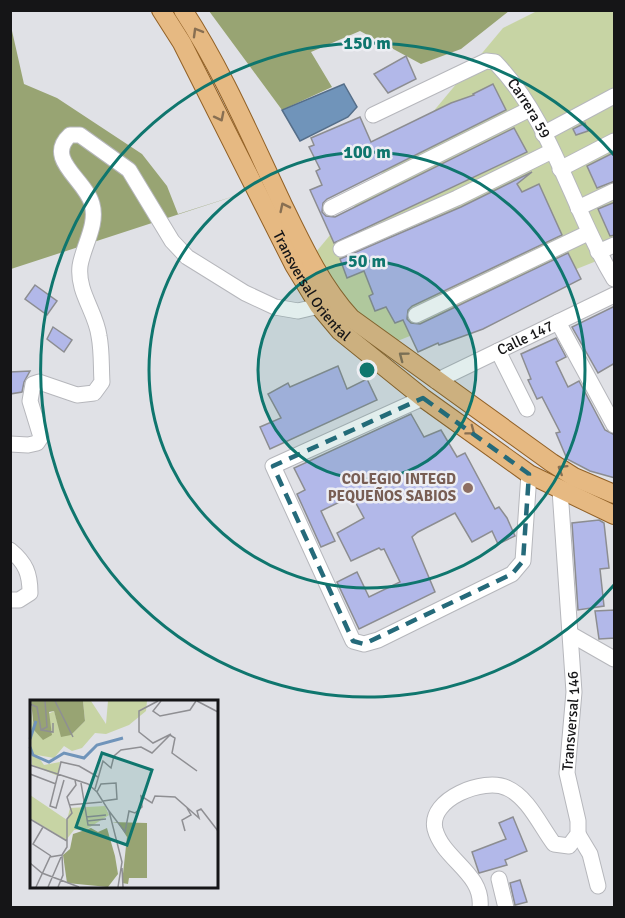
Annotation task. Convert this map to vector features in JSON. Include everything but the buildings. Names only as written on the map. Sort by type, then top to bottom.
[{"type":"main road","name":"Transversal Oriental","points":[[161,10],[182,44],[294,265],[319,306],[358,348],[529,474],[615,514]]},
{"type":"main road","name":"Transversal Oriental","points":[[183,10],[217,69],[309,259],[331,295],[351,318],[552,463],[574,477],[615,494]]},
{"type":"street","name":"Carrera 59","points":[[373,115],[486,61],[495,62],[530,110],[552,151],[588,233],[615,279]]},
{"type":"street","points":[[543,134],[615,96]]},
{"type":"street","points":[[331,208],[530,110]]},
{"type":"street","points":[[10,444],[37,443],[41,437],[30,401],[33,384],[39,382],[77,395],[94,393],[102,382],[99,336],[94,316],[82,290],[80,269],[94,220],[92,204],[80,182],[61,158],[59,151],[62,142],[70,135],[80,135],[129,170],[172,241],[187,257],[245,293],[275,307],[298,311],[319,306]]},
{"type":"street","points":[[560,169],[615,141]]},
{"type":"street","points":[[341,249],[457,198],[552,151]]},
{"type":"street","points":[[578,208],[615,191]]},
{"type":"street","points":[[416,315],[588,233]]},
{"type":"street","points":[[598,252],[615,245]]},
{"type":"street","name":"Calle 147","points":[[436,381],[615,295]]},
{"type":"street","points":[[558,322],[615,425]]},
{"type":"street","points":[[498,351],[527,409]]},
{"type":"street","points":[[423,398],[273,466],[353,641],[364,644],[378,640],[512,574],[523,561],[529,474]]},
{"type":"street","name":"Transversal 146","points":[[560,490],[572,635],[574,692],[567,773],[578,821],[578,834],[590,854],[598,886]]},
{"type":"street","points":[[10,550],[24,561],[30,578],[30,593],[19,600],[10,600]]},
{"type":"street","points":[[572,635],[615,659]]},
{"type":"street","points":[[480,908],[479,890],[447,851],[436,831],[434,817],[440,805],[471,790],[494,786],[507,787],[524,800],[554,844],[569,846],[578,834]]},
{"type":"street","points":[[499,879],[506,908]]},
{"type":"highlighted area","points":[[423,398],[529,474],[523,561],[512,574],[364,644],[353,641],[273,466]]},
{"type":"green space","points":[[209,11],[509,11],[461,49],[421,64],[360,31],[311,52],[332,87],[282,110]]},
{"type":"green space","points":[[537,11],[614,11],[614,254],[390,344],[333,293],[311,258],[503,28]]},
{"type":"green space","points":[[10,22],[24,84],[57,98],[142,154],[167,186],[178,214],[247,192],[11,269]]},
{"type":"water","points":[[344,84],[357,107],[348,117],[300,141],[282,110]]},
{"type":"place","name":"COLEGIO INTEGD PEQUEÑOS SABIOS","points":[[468,488]]}]
